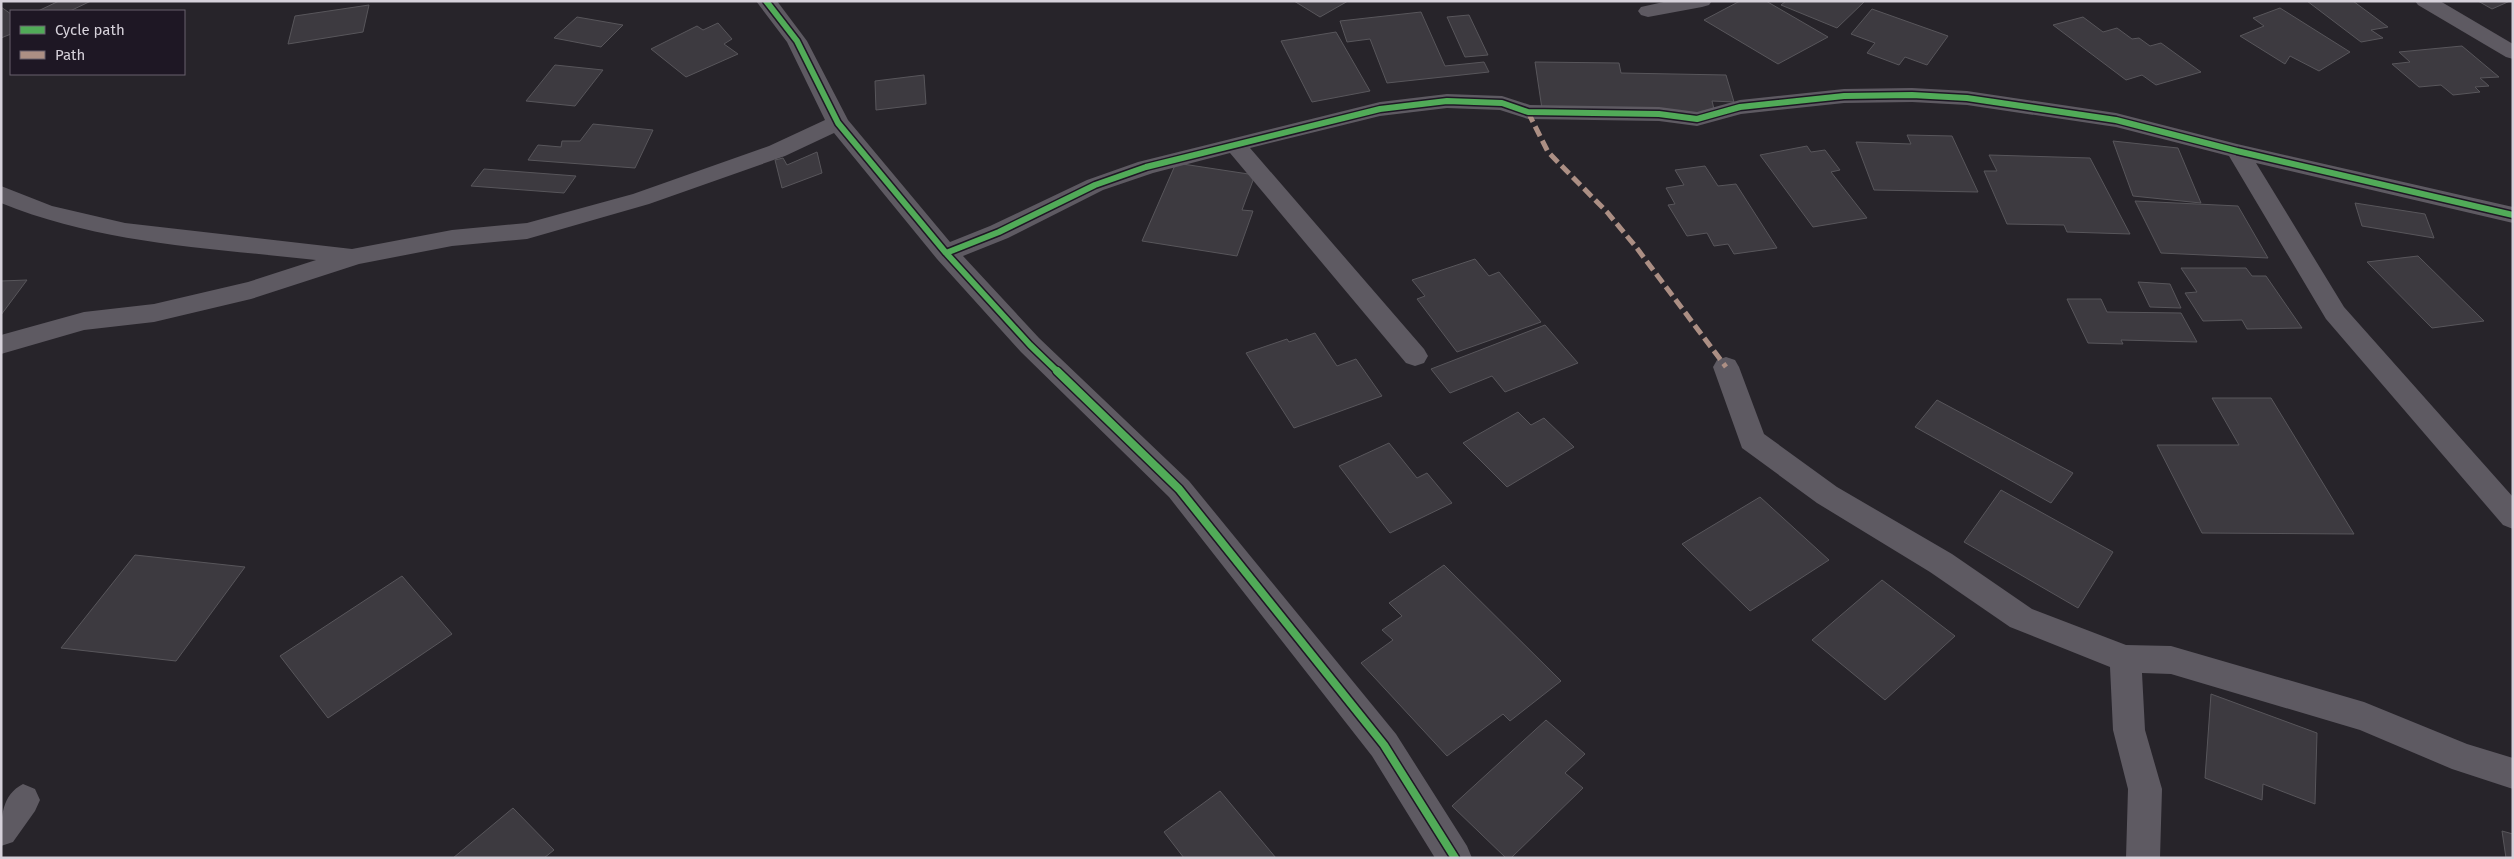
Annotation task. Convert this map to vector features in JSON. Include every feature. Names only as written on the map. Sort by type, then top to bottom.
[{"type":"street","points":[[766,1],[797,41],[838,123],[946,253],[1030,345],[1179,489],[1384,745],[1455,858]]},
{"type":"street","points":[[1648,11],[1702,1]]},
{"type":"street","points":[[2425,1],[2513,53]]},
{"type":"street","points":[[946,253],[999,232],[1095,185],[1179,157],[1235,145],[1372,110],[1429,102],[1472,100],[1502,103],[1528,112],[1659,114],[1697,119],[1740,107],[1785,101],[1895,95],[1967,98],[2116,120],[2237,151],[2513,215]]},
{"type":"street","points":[[1,345],[84,321],[154,314],[231,294],[356,256],[452,238],[527,231],[659,192],[777,151],[838,123]]},
{"type":"street","points":[[1235,145],[1415,356]]},
{"type":"street","points":[[2237,151],[2334,313],[2513,517]]},
{"type":"street","points":[[1,194],[46,212],[125,231],[356,256]]},
{"type":"street","points":[[1726,367],[1752,440],[1827,495],[1941,563],[2021,618],[2124,659],[2171,660],[2364,717],[2513,774]]},
{"type":"street","points":[[2124,659],[2129,730],[2145,789],[2143,858]]},
{"type":"street","points":[[1,830],[23,800]]},
{"type":"building","points":[[59,1],[91,1],[72,10],[40,10]]},
{"type":"building","points":[[1294,1],[1348,1],[1320,17]]},
{"type":"building","points":[[1740,1],[1766,1],[1828,37],[1778,64],[1704,20]]},
{"type":"building","points":[[1786,1],[1865,1],[1837,28],[1781,5]]},
{"type":"building","points":[[2307,1],[2353,1],[2388,27],[2371,30],[2383,38],[2361,42]]},
{"type":"building","points":[[2478,1],[2510,1],[2492,9]]},
{"type":"building","points":[[369,5],[363,32],[288,44],[295,16]]},
{"type":"building","points":[[1,7],[10,13],[10,34],[1,38]]},
{"type":"building","points":[[2280,8],[2350,52],[2319,71],[2290,56],[2285,64],[2240,36],[2264,26],[2253,18]]},
{"type":"building","points":[[1872,9],[1948,36],[1927,65],[1905,57],[1899,65],[1867,53],[1875,43],[1851,34]]},
{"type":"building","points":[[1421,12],[1445,66],[1484,62],[1489,72],[1387,83],[1370,39],[1347,42],[1340,21]]},
{"type":"building","points":[[1469,15],[1488,55],[1465,57],[1447,17]]},
{"type":"building","points":[[577,17],[623,25],[601,47],[554,38]]},
{"type":"building","points":[[2083,17],[2103,32],[2117,28],[2132,39],[2139,38],[2150,46],[2161,43],[2201,72],[2156,85],[2142,75],[2126,80],[2053,25]]},
{"type":"building","points":[[718,23],[732,39],[724,44],[738,54],[686,77],[651,49],[697,26],[703,30]]},
{"type":"building","points":[[1336,32],[1370,91],[1312,102],[1281,41]]},
{"type":"building","points":[[2462,46],[2499,77],[2480,78],[2489,86],[2475,87],[2480,92],[2453,95],[2441,85],[2419,87],[2392,64],[2410,62],[2399,52]]},
{"type":"building","points":[[1535,62],[1619,63],[1621,73],[1726,75],[1734,102],[1712,101],[1715,113],[1542,109]]},
{"type":"building","points":[[555,65],[603,70],[575,106],[526,101]]},
{"type":"building","points":[[924,75],[926,104],[876,110],[875,81]]},
{"type":"building","points":[[593,124],[653,130],[635,168],[528,160],[538,145],[561,147],[562,141],[580,141]]},
{"type":"building","points":[[1907,135],[1952,136],[1978,192],[1874,190],[1856,142],[1911,144]]},
{"type":"building","points":[[2113,141],[2178,148],[2201,203],[2133,196]]},
{"type":"building","points":[[1807,146],[1811,152],[1825,150],[1840,170],[1831,172],[1867,218],[1813,227],[1760,155]]},
{"type":"building","points":[[817,152],[822,173],[782,188],[775,160],[783,158],[787,165]]},
{"type":"building","points":[[1989,155],[2090,158],[2130,234],[2067,232],[2064,225],[2007,224],[1984,171],[1997,171]]},
{"type":"building","points":[[1176,163],[1255,175],[1242,210],[1253,211],[1237,256],[1142,241]]},
{"type":"building","points":[[1705,166],[1718,186],[1736,184],[1777,248],[1734,254],[1728,244],[1714,246],[1707,233],[1687,236],[1668,205],[1675,204],[1666,188],[1684,185],[1675,170]]},
{"type":"building","points":[[484,169],[576,176],[564,193],[471,186]]},
{"type":"building","points":[[2135,201],[2238,206],[2268,258],[2161,253]]},
{"type":"building","points":[[2355,203],[2425,214],[2434,238],[2362,226]]},
{"type":"building","points":[[2418,256],[2484,321],[2432,328],[2367,262]]},
{"type":"building","points":[[1475,259],[1489,276],[1499,272],[1541,322],[1457,352],[1417,299],[1425,296],[1412,280]]},
{"type":"building","points":[[2181,268],[2246,268],[2252,276],[2266,276],[2302,328],[2247,329],[2242,320],[2203,321],[2185,293],[2197,292]]},
{"type":"building","points":[[27,280],[1,315],[1,281]]},
{"type":"building","points":[[2138,282],[2170,284],[2181,308],[2150,307]]},
{"type":"building","points":[[2067,299],[2101,299],[2107,312],[2181,313],[2197,342],[2121,340],[2123,344],[2088,343]]},
{"type":"building","points":[[1545,325],[1578,363],[1505,392],[1492,376],[1450,393],[1431,369]]},
{"type":"building","points":[[1315,333],[1337,366],[1356,359],[1382,396],[1294,428],[1246,353],[1287,339],[1289,342]]},
{"type":"building","points":[[2212,398],[2271,398],[2354,534],[2202,533],[2157,445],[2239,445]]},
{"type":"building","points":[[1937,400],[2073,473],[2051,503],[1915,427]]},
{"type":"building","points":[[1518,412],[1531,425],[1544,418],[1574,447],[1507,487],[1463,443]]},
{"type":"building","points":[[1389,443],[1417,478],[1427,473],[1452,503],[1390,533],[1339,466]]},
{"type":"building","points":[[2001,490],[2113,552],[2078,608],[1964,542]]},
{"type":"building","points":[[1760,497],[1829,560],[1750,611],[1682,544]]},
{"type":"building","points":[[135,555],[245,567],[176,661],[61,648]]},
{"type":"building","points":[[1444,565],[1561,681],[1510,721],[1503,714],[1447,756],[1361,663],[1393,640],[1382,630],[1402,616],[1389,603]]},
{"type":"building","points":[[402,576],[452,634],[328,718],[280,656]]},
{"type":"building","points":[[1882,580],[1955,636],[1885,700],[1812,640]]},
{"type":"building","points":[[2211,694],[2317,733],[2315,804],[2263,784],[2262,800],[2205,778]]},
{"type":"building","points":[[1546,720],[1585,754],[1565,773],[1583,788],[1511,858],[1506,858],[1452,806]]},
{"type":"building","points":[[1220,791],[1276,858],[1184,858],[1164,832]]},
{"type":"building","points":[[513,808],[554,850],[544,858],[453,858]]},
{"type":"building","points":[[2502,831],[2513,834],[2513,858],[2506,858]]},
{"type":"marked path","points":[[1528,112],[1548,152],[1607,212],[1636,247],[1726,367]]},
{"type":"cycle path","points":[[766,1],[797,41],[838,123],[946,253],[1030,345],[1179,489],[1384,745],[1455,858]]},
{"type":"cycle path","points":[[946,253],[999,232],[1095,185],[1146,167],[1380,109],[1447,101],[1502,103],[1528,112],[1659,114],[1697,119],[1740,107],[1844,96],[1912,95],[1967,98],[2116,120],[2237,151],[2513,215]]}]
